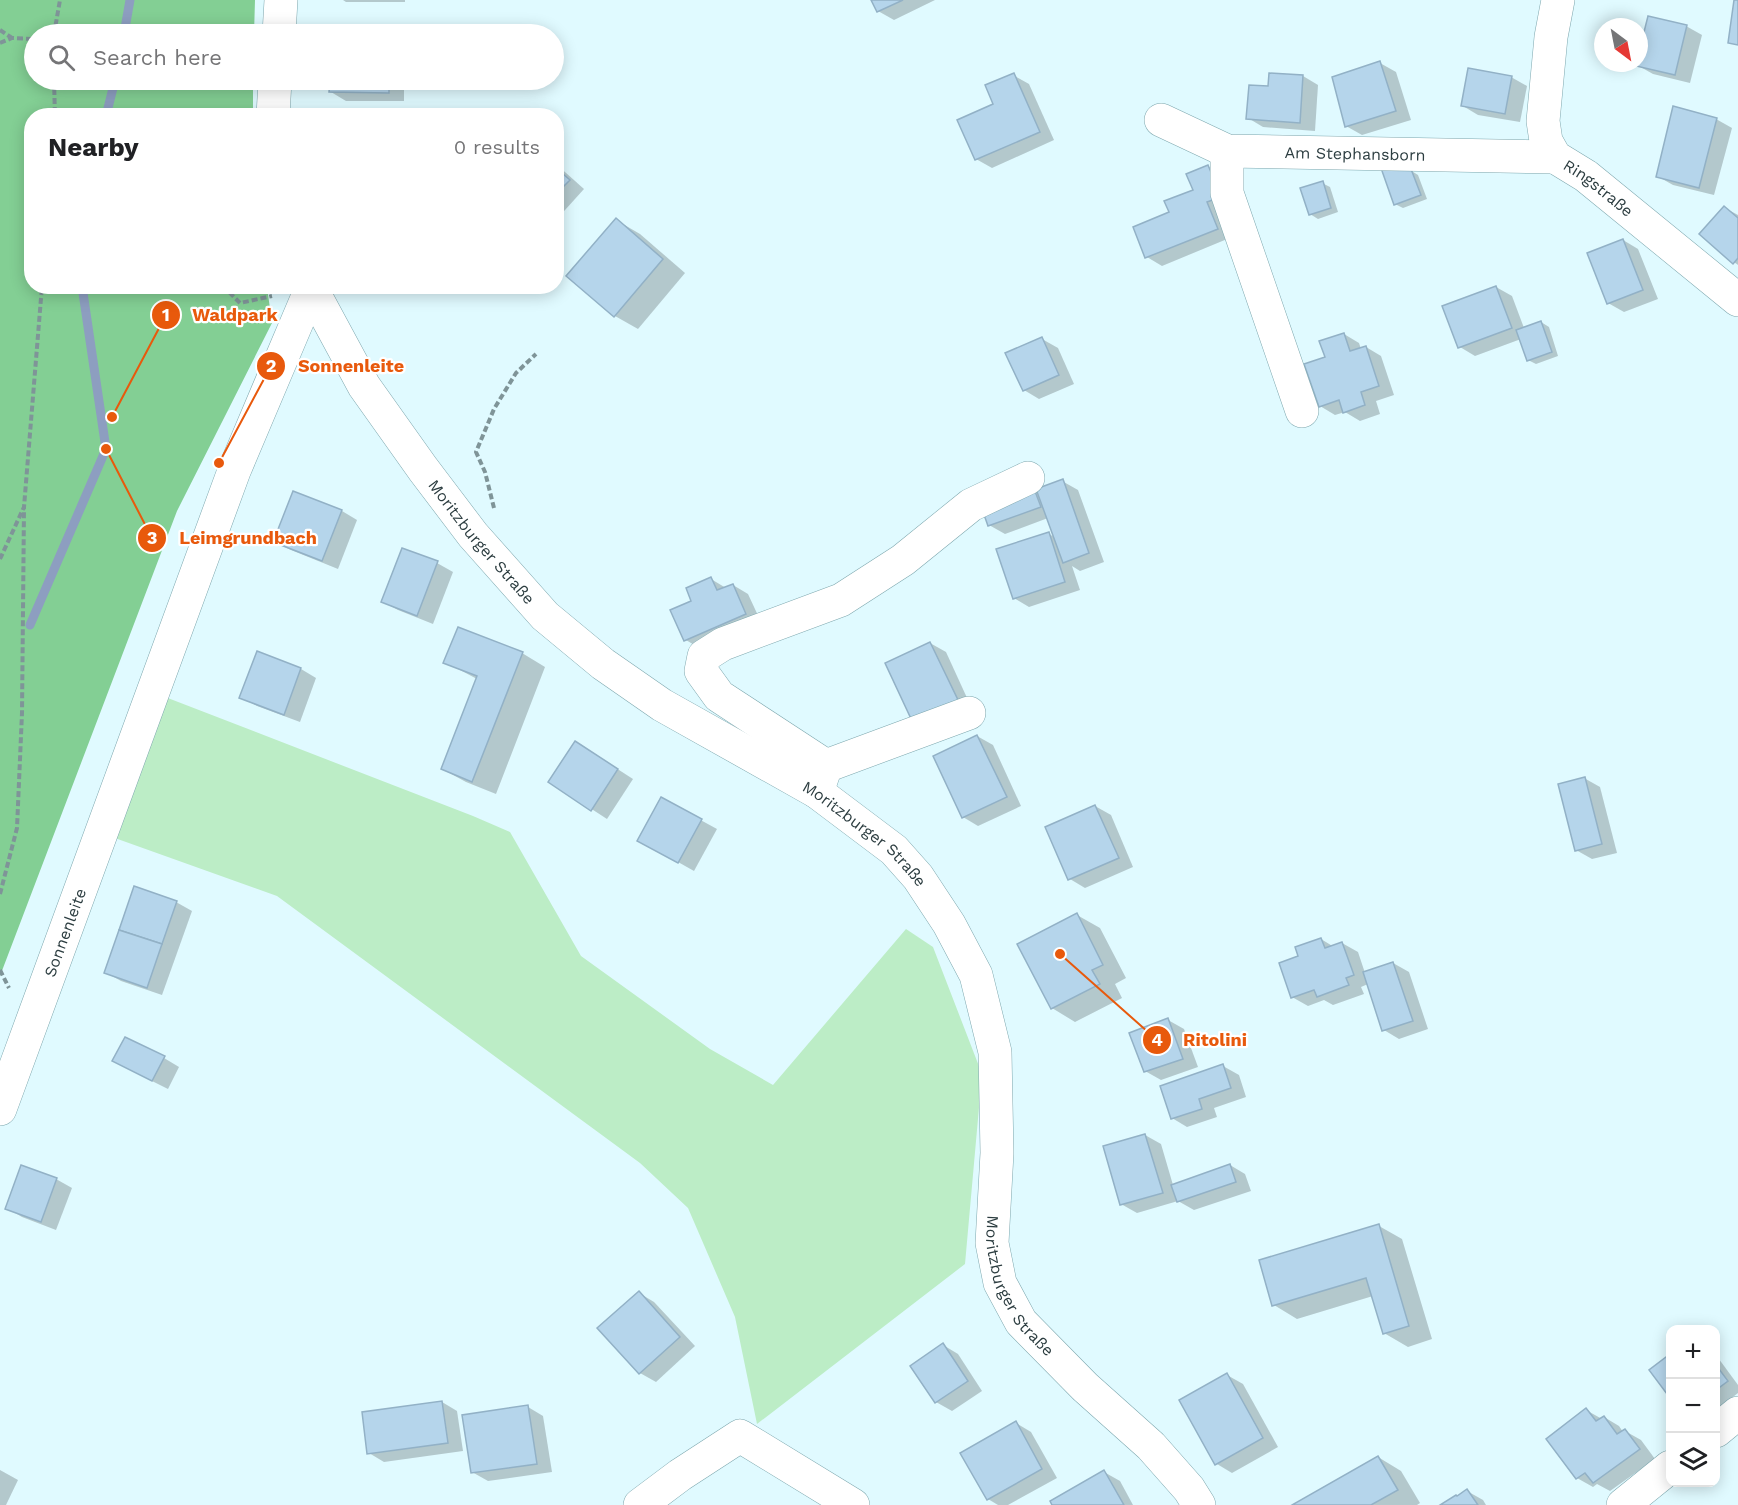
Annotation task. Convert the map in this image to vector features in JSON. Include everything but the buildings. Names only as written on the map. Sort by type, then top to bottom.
[{"type":"street","points":[[280,24],[281,0]]},
{"type":"street","name":"Ringstraße","points":[[1558,0],[1551,37],[1544,121],[1546,141],[1555,157],[1586,176],[1738,300]]},
{"type":"street","points":[[273,108],[274,90]]},
{"type":"street","name":"Am Stephansborn","points":[[1161,120],[1227,152],[1555,157]]},
{"type":"street","points":[[1227,152],[1227,193],[1302,411]]},
{"type":"street","name":"Sonnenleite","points":[[0,1108],[14,1037],[234,471],[308,294]]},
{"type":"street","name":"Moritzburger Straße","points":[[313,294],[364,386],[473,535],[545,616],[603,664],[662,705],[821,779],[894,850],[918,877],[950,924],[976,975],[995,1052],[997,1153],[992,1243],[1000,1283],[1021,1322],[1085,1387],[1150,1446],[1189,1489],[1199,1505]]},
{"type":"street","points":[[969,713],[821,779],[719,696],[701,670],[704,656],[723,644],[841,600],[903,560],[971,505],[1028,478]]},
{"type":"street","points":[[1720,1428],[1738,1413]]},
{"type":"street","points":[[640,1505],[680,1475],[740,1436],[853,1505]]},
{"type":"street","points":[[1623,1505],[1666,1471]]},
{"type":"path","points":[[56,24],[60,0]]},
{"type":"path","points":[[0,30],[12,38]]},
{"type":"path","points":[[0,44],[12,38],[24,39]]},
{"type":"path","points":[[54,90],[55,108]]},
{"type":"path","points":[[0,894],[17,828],[22,713],[24,507],[41,294]]},
{"type":"path","points":[[231,294],[240,303]]},
{"type":"path","points":[[473,535],[495,512],[485,472],[476,452],[500,400],[516,373],[536,354]]},
{"type":"path","points":[[0,559],[24,507]]},
{"type":"green space","points":[[0,0],[255,0],[254,24],[24,24],[24,90],[253,90],[253,108],[24,108],[24,294],[268,294],[272,323],[177,511],[0,976]]},
{"type":"green space","points":[[160,695],[510,832],[581,956],[710,1049],[773,1085],[906,929],[933,947],[982,1074],[965,1264],[757,1424],[735,1317],[688,1208],[640,1163],[277,896],[112,837]]},
{"type":"waterway","points":[[126,24],[130,0]]},
{"type":"waterway","points":[[108,108],[112,90]]},
{"type":"waterway","points":[[30,625],[106,449],[83,294]]},
{"type":"place","name":"Waldpark","points":[[112,417]]},
{"type":"place","name":"Leimgrundbach","points":[[106,449]]},
{"type":"place","name":"Sonnenleite","points":[[219,463]]},
{"type":"place","name":"Ritolini","points":[[1060,954]]}]
